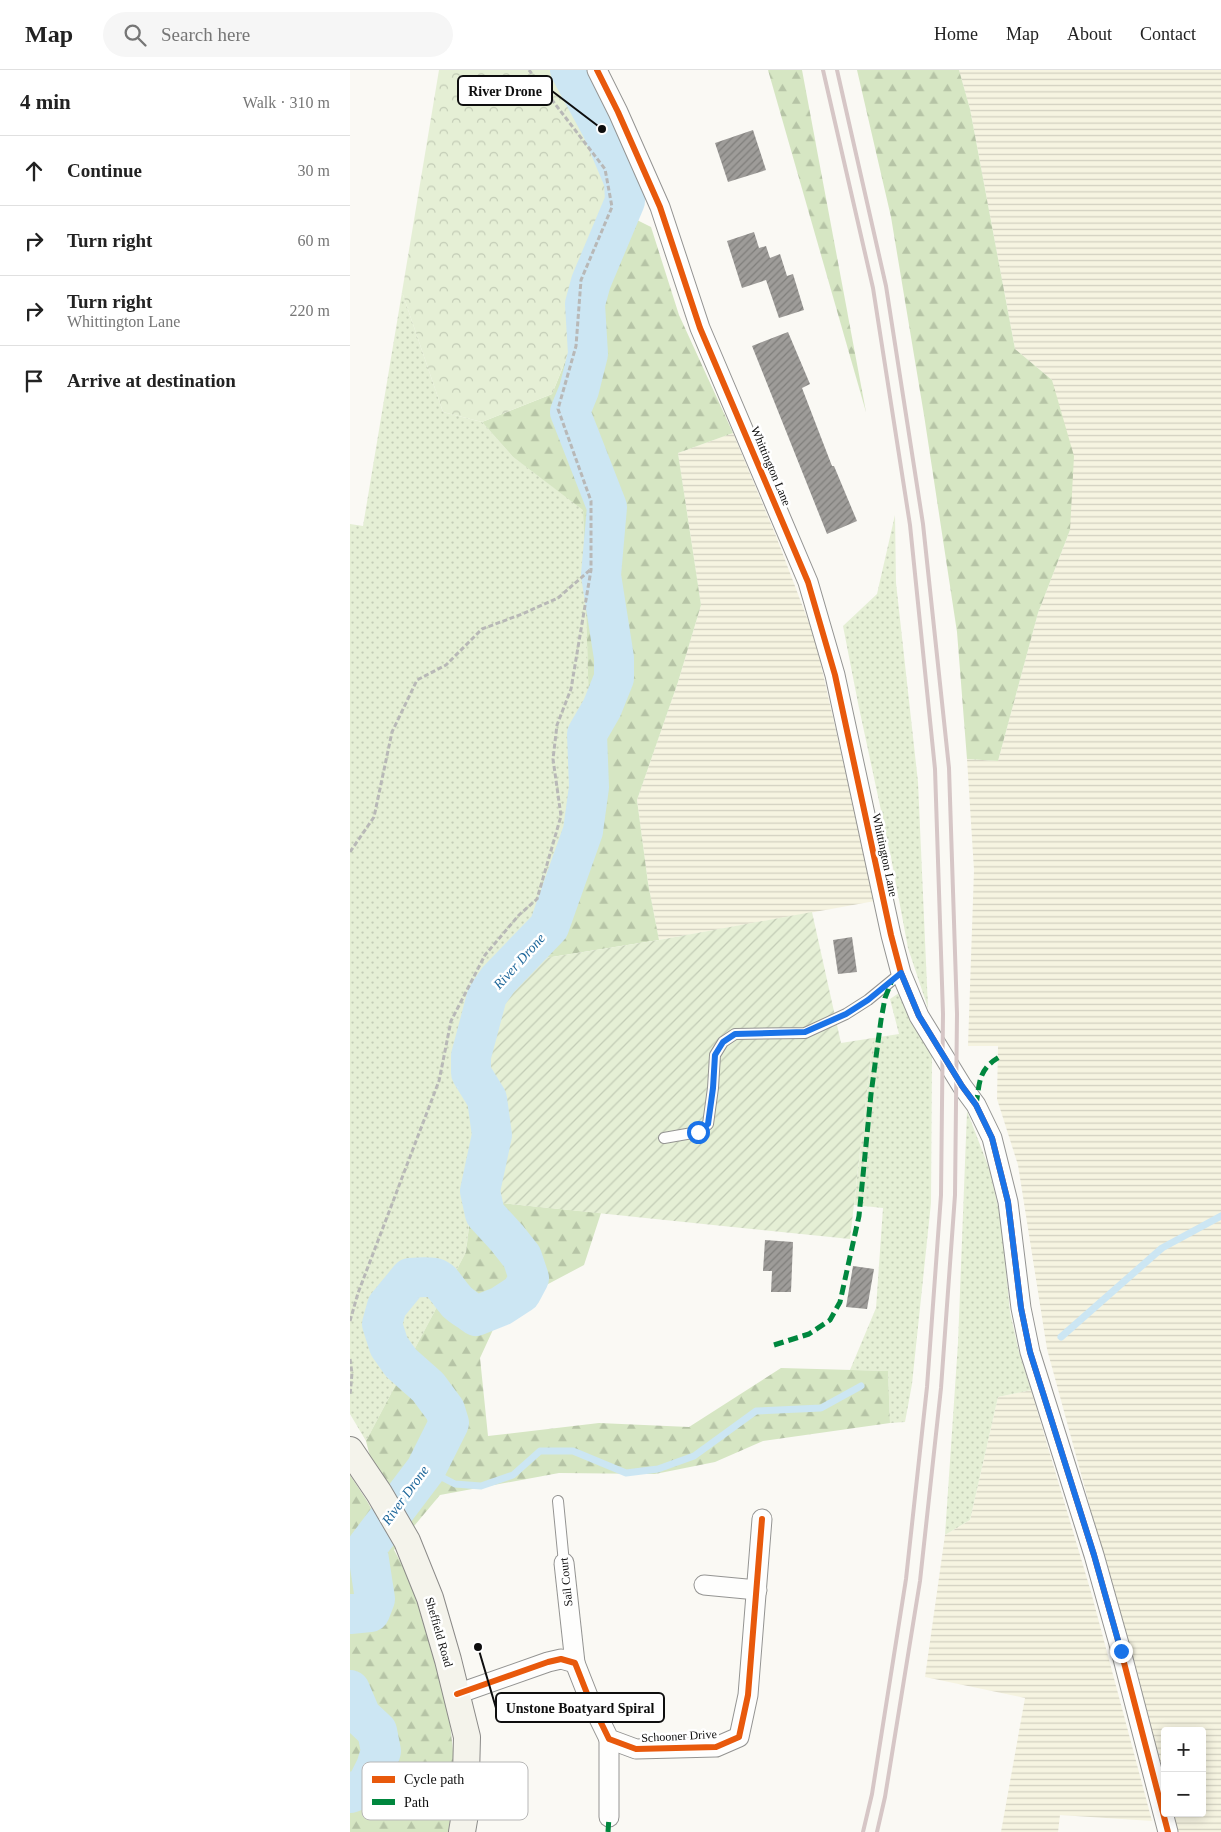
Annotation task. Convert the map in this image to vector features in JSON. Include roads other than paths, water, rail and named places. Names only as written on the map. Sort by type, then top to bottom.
[{"type":"main road","name":"Sheffield Road","points":[[350,1450],[379,1493],[408,1542],[430,1598],[467,1737],[466,1762]]},
{"type":"street","name":"Whittington Lane","points":[[596,70],[618,112],[660,207],[700,328],[808,582],[835,675],[891,935],[901,973],[919,1016],[962,1086],[976,1105],[992,1138],[1008,1202],[1021,1308],[1030,1352],[1094,1555],[1168,1832]]},
{"type":"street","name":"Schooner Drive","points":[[609,1739],[636,1749],[716,1747],[740,1737],[748,1695],[762,1519]]},
{"type":"street","name":"Sail Court","points":[[564,1563],[575,1663]]},
{"type":"street","points":[[704,1585],[757,1590]]},
{"type":"street","points":[[457,1694],[548,1662],[561,1659],[575,1663],[588,1696],[609,1739],[609,1817]]},
{"type":"lane","points":[[664,1138],[698,1132],[708,1124],[715,1055],[723,1042],[735,1034],[805,1032],[846,1014],[868,1000],[901,973]]},
{"type":"lane","name":"Sail Court","points":[[558,1501],[564,1563]]},
{"type":"waterway","name":"River Drone","points":[[350,1614],[370,1612],[375,1599],[367,1547],[426,1469],[449,1423],[445,1410],[428,1387],[401,1363],[389,1346],[382,1324],[387,1306],[410,1278],[429,1277],[439,1280],[461,1306],[476,1316],[501,1306],[521,1293],[529,1278],[522,1257],[485,1214],[480,1191],[492,1135],[487,1099],[471,1073],[471,1056],[487,996],[498,980],[549,927],[583,831],[589,787],[587,734],[602,708],[614,678],[614,658],[601,575],[607,507],[570,412],[579,390],[588,354],[585,304],[591,282],[625,201],[624,181],[602,129],[570,70]]},
{"type":"waterway","points":[[1061,1337],[1162,1248],[1221,1216]]},
{"type":"waterway","points":[[426,1469],[455,1484],[481,1486],[513,1475],[540,1451],[573,1451],[626,1473],[658,1469],[694,1456],[756,1411],[821,1408],[861,1386]]},
{"type":"waterway","name":"River Drone","points":[[350,1690],[361,1716],[377,1731],[381,1751],[378,1762]]},
{"type":"waterway","name":"River Drone","points":[[350,1793],[362,1788]]},
{"type":"railway","points":[[823,70],[873,288],[910,525],[935,769],[943,1014],[941,1195],[927,1387],[906,1579],[872,1794],[863,1832]]},
{"type":"railway","points":[[837,70],[886,286],[923,524],[949,768],[957,1014],[955,1195],[941,1388],[920,1581],[885,1797],[877,1832]]},
{"type":"place","name":"River Drone","points":[[602,129]]},
{"type":"place","name":"Unstone Boatyard Spiral","points":[[478,1647]]}]
